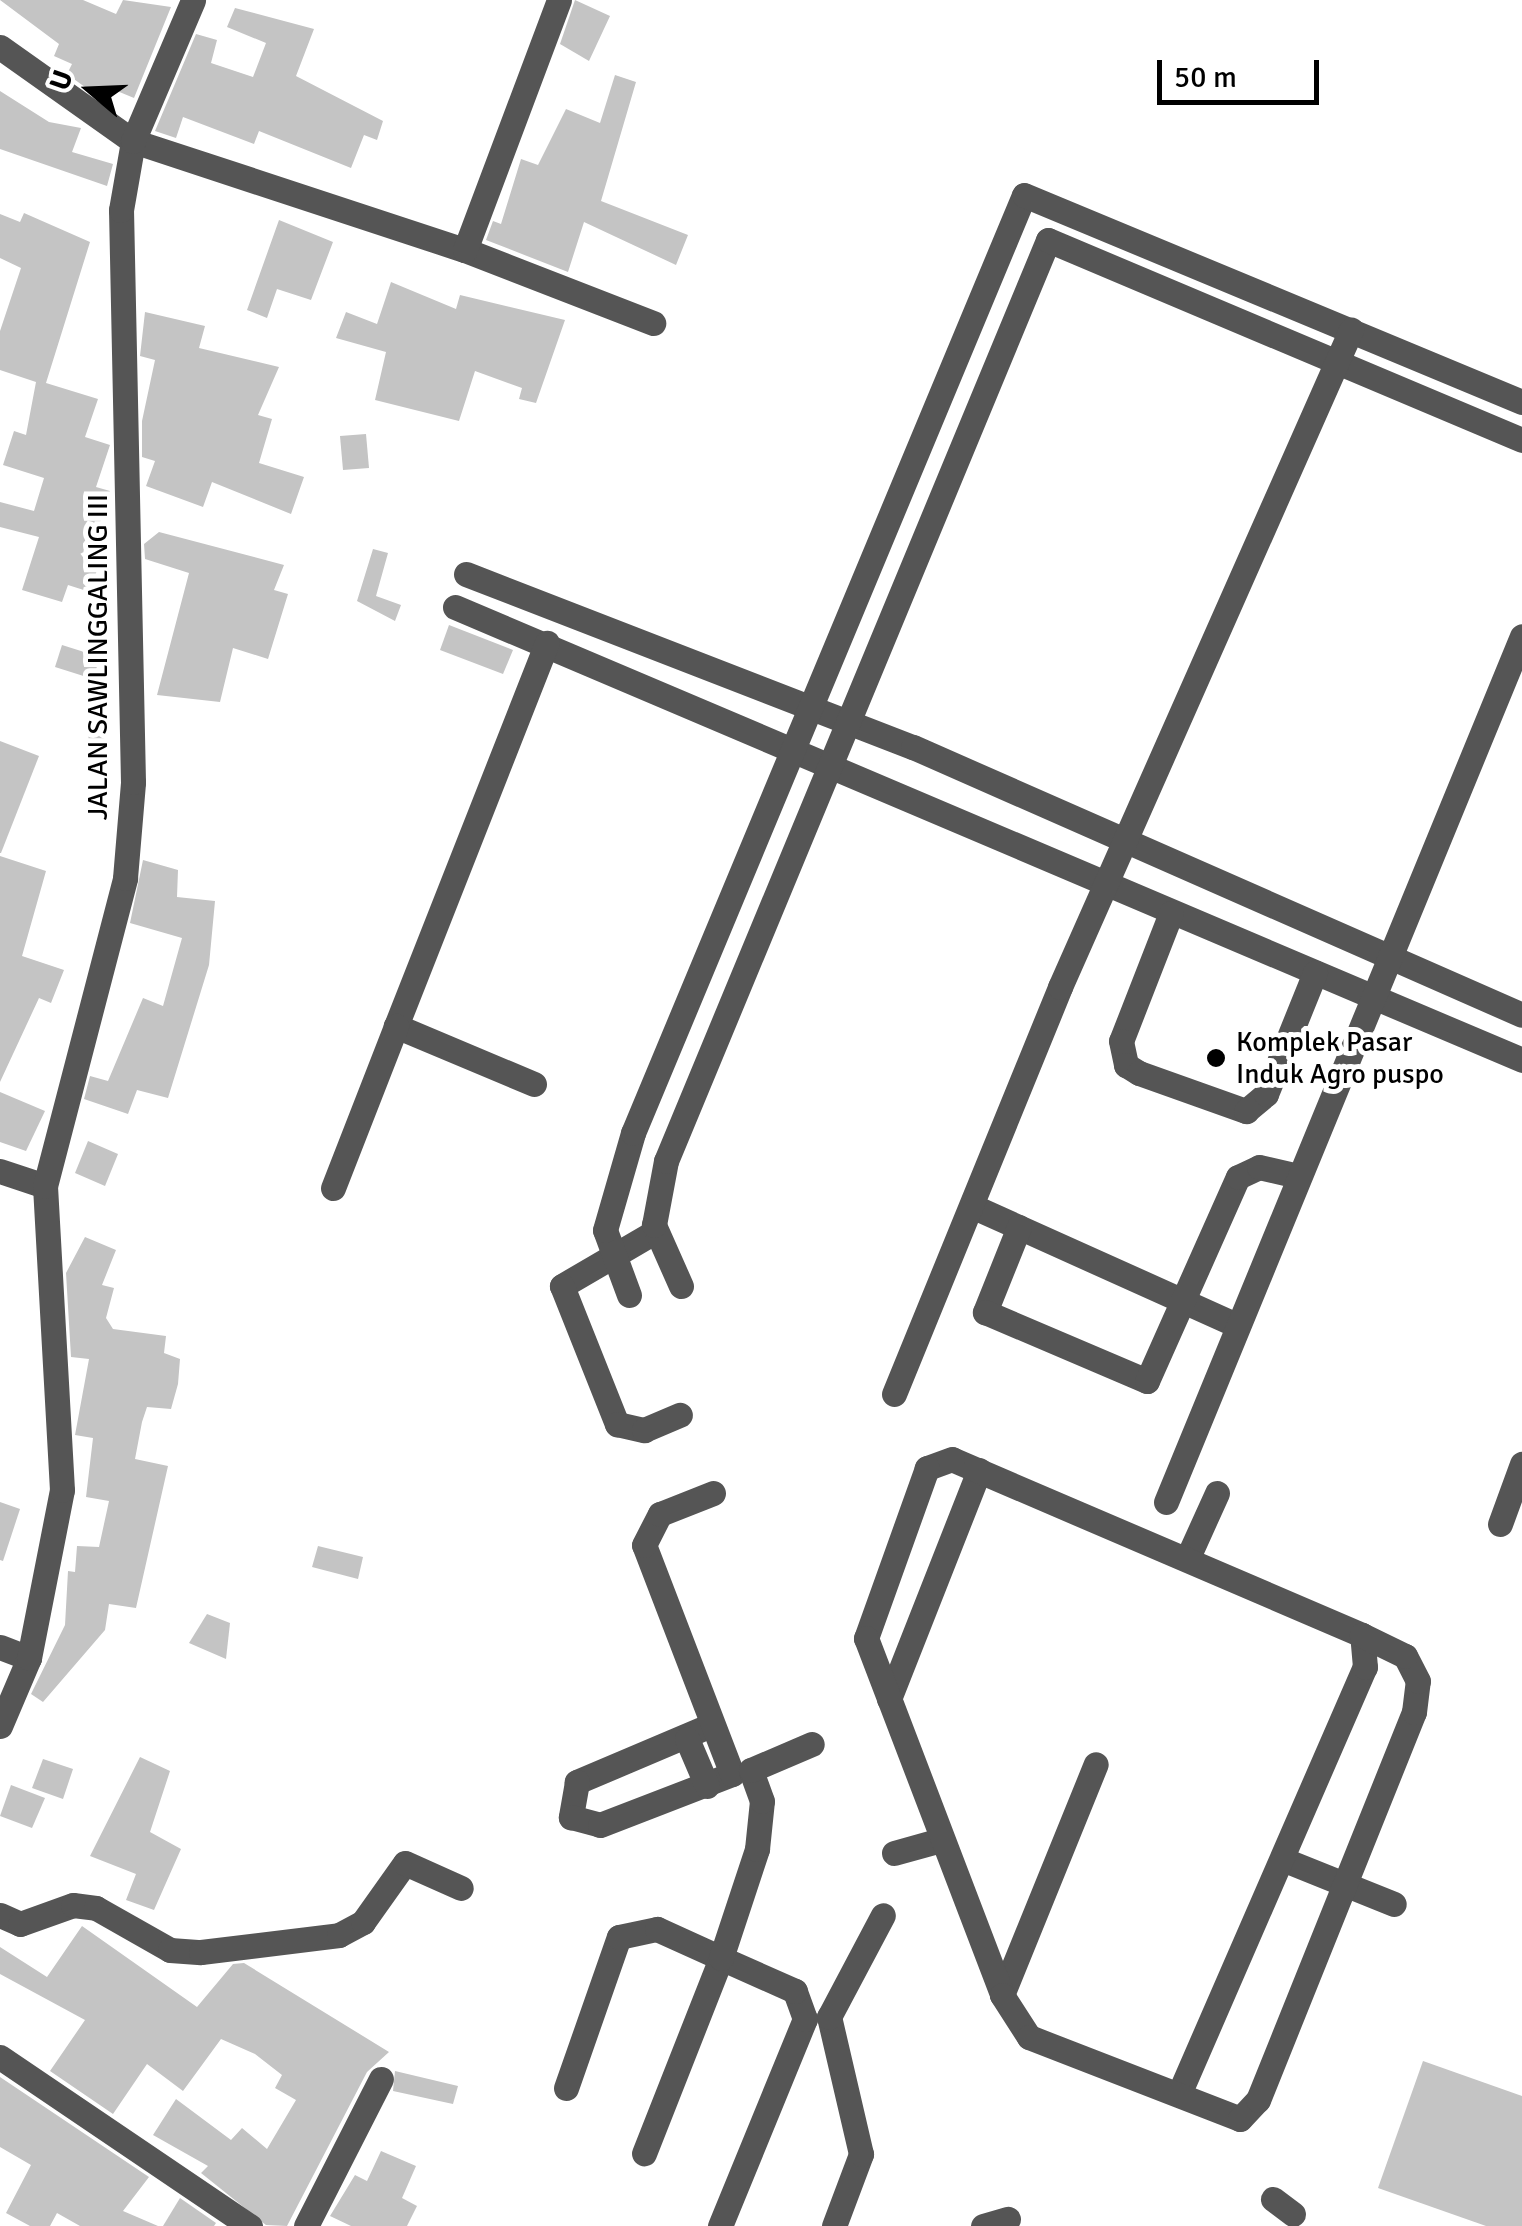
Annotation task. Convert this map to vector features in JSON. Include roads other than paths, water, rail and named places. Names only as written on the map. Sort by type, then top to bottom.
[{"type":"street","name":"JALAN SAWLINGGALING III","points":[[0,1726],[30,1658],[62,1490],[45,1186],[125,878],[134,782],[118,286],[133,140],[193,0]]},
{"type":"street","points":[[465,250],[559,0]]},
{"type":"street","points":[[0,47],[133,140],[465,250],[652,324]]},
{"type":"street","points":[[629,1295],[605,1230],[633,1133],[1024,195],[1522,402]]},
{"type":"street","points":[[681,1286],[656,1232],[666,1161],[1048,240],[1522,440]]},
{"type":"street","points":[[894,1394],[1126,841],[1351,330]]},
{"type":"street","points":[[466,574],[850,722],[1522,1015]]},
{"type":"street","points":[[454,607],[794,746],[1107,886],[1522,1060]]},
{"type":"street","points":[[1166,1502],[1522,636]]},
{"type":"street","points":[[334,1188],[547,643]]},
{"type":"street","points":[[1171,913],[1120,1041],[1126,1065],[1139,1073],[1246,1111],[1266,1094],[1314,974]]},
{"type":"street","points":[[396,1026],[534,1084]]},
{"type":"street","points":[[1019,1227],[986,1305],[992,1319],[1147,1381],[1188,1301],[1238,1177],[1259,1167],[1297,1176]]},
{"type":"street","points":[[0,1171],[45,1186]]},
{"type":"street","points":[[974,1206],[1237,1325]]},
{"type":"street","points":[[656,1232],[562,1286],[617,1424],[644,1430],[680,1415]]},
{"type":"street","points":[[952,1460],[979,1470],[1189,1555],[1406,1656],[1418,1681],[1343,1884],[1251,2110],[1240,2118],[1029,2037],[1002,1995],[866,1638],[881,1584],[927,1468],[952,1460]]},
{"type":"street","points":[[1500,1524],[1522,1464]]},
{"type":"street","points":[[890,1698],[979,1470]]},
{"type":"street","points":[[1189,1555],[1217,1493]]},
{"type":"street","points":[[644,2153],[721,1958],[757,1849],[762,1801],[712,1725],[643,1532],[660,1514],[713,1494]]},
{"type":"street","points":[[1179,2094],[1287,1861],[1365,1667],[1362,1635]]},
{"type":"street","points":[[0,1647],[30,1658]]},
{"type":"street","points":[[712,1725],[687,1739],[577,1782],[571,1816],[600,1825],[812,1744]]},
{"type":"street","points":[[687,1739],[706,1786]]},
{"type":"street","points":[[1002,1995],[1096,1764]]},
{"type":"street","points":[[894,1853],[941,1840]]},
{"type":"street","points":[[1287,1861],[1394,1904]]},
{"type":"street","points":[[0,1915],[20,1924],[74,1906],[96,1908],[170,1950],[200,1952],[339,1935],[363,1922],[405,1863],[462,1888]]},
{"type":"street","points":[[834,2226],[861,2154],[829,2016],[883,1915]]},
{"type":"street","points":[[566,2088],[619,1936],[657,1929],[795,1991],[805,2019],[720,2226]]},
{"type":"street","points":[[0,2056],[250,2226]]},
{"type":"street","points":[[306,2226],[381,2080]]},
{"type":"place","name":"Komplek Pasar Induk Agro puspo","points":[[1216,1058]]}]
